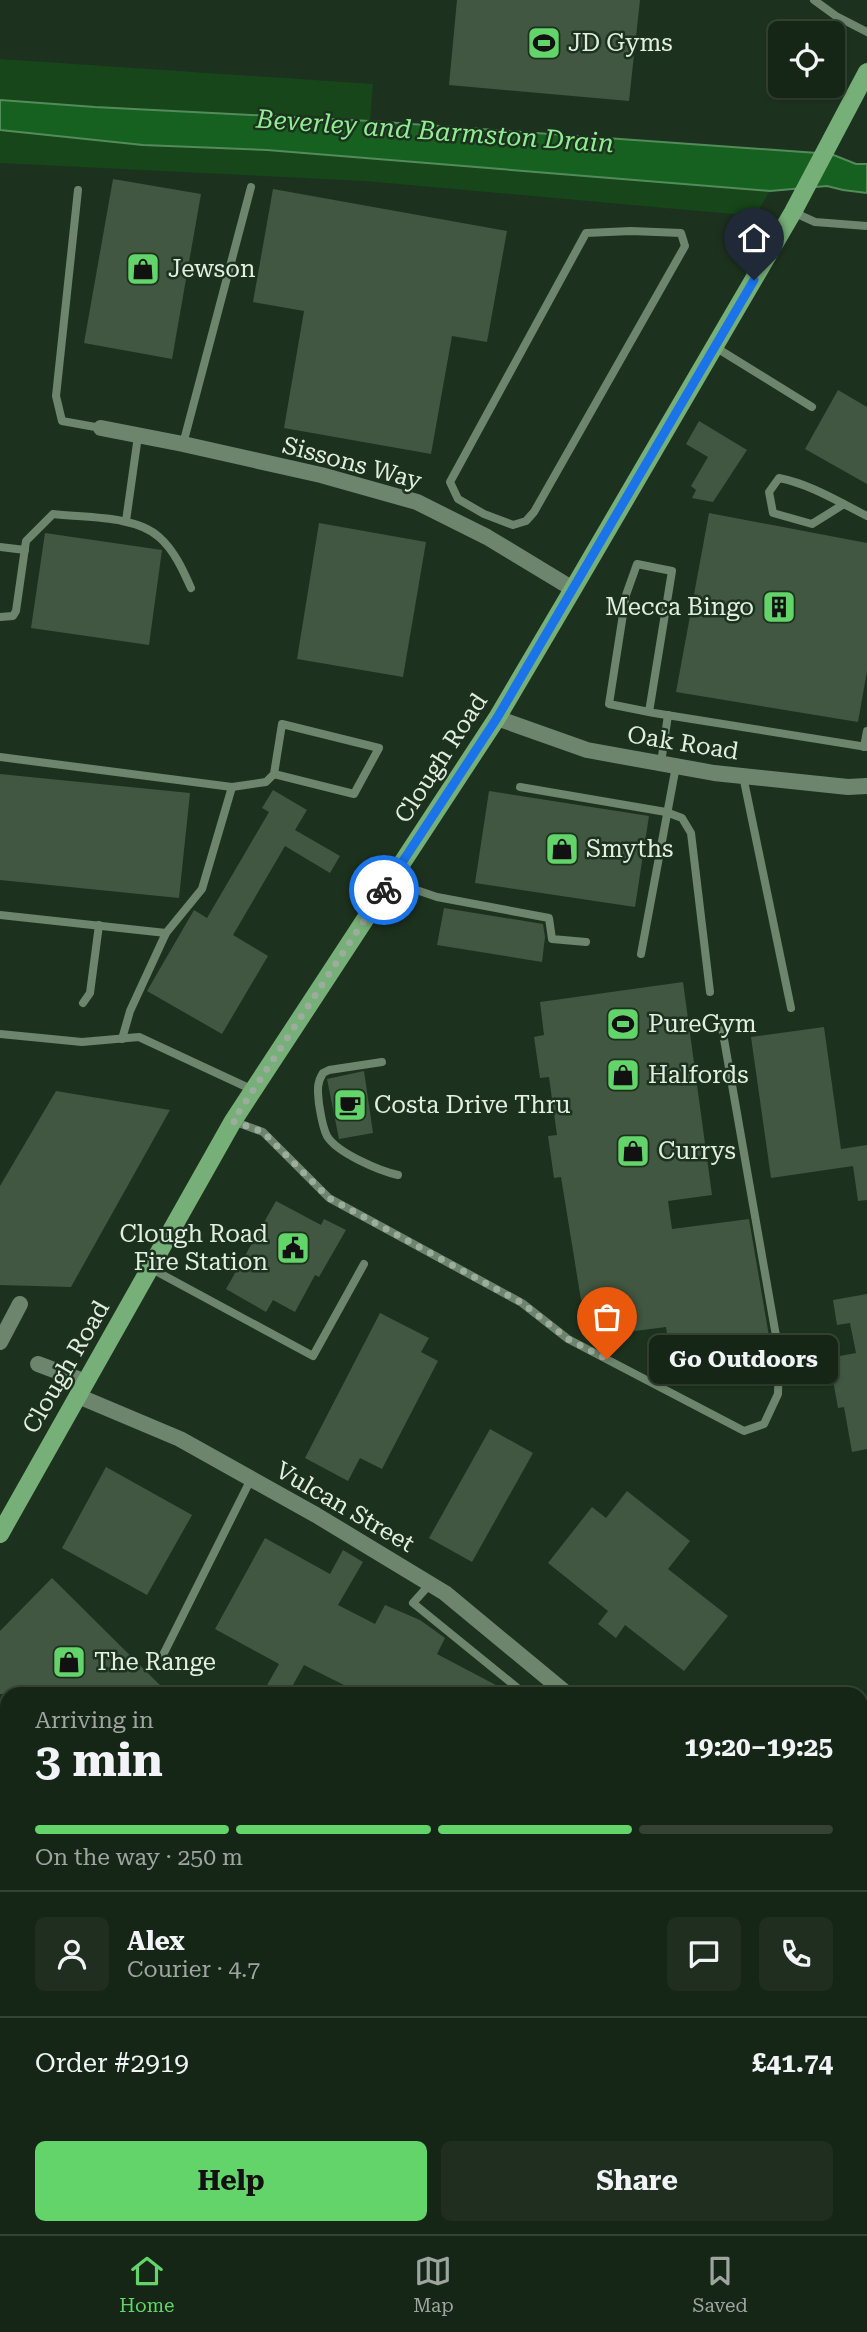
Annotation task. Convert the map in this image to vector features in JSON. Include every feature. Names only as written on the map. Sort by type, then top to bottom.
[{"type":"main road","name":"Clough Road","points":[[0,1534],[233,1121],[497,718],[797,205],[867,72]]},
{"type":"street","name":"Sissons Way","points":[[101,428],[321,475],[417,502],[472,530],[573,589]]},
{"type":"street","name":"Oak Road","points":[[497,718],[587,750],[668,765],[743,776],[848,787],[867,786]]},
{"type":"street","points":[[0,1342],[20,1304]]},
{"type":"street","name":"Vulcan Street","points":[[38,1364],[180,1439],[446,1593],[559,1687]]},
{"type":"lane","points":[[814,0],[836,16],[867,32]]},
{"type":"lane","points":[[183,444],[251,187]]},
{"type":"lane","points":[[78,190],[56,396],[62,421],[101,428]]},
{"type":"lane","points":[[797,205],[815,222],[867,226]]},
{"type":"lane","points":[[586,233],[681,233],[685,246],[534,512],[526,521],[513,525],[484,514],[458,499],[450,482],[586,233]]},
{"type":"lane","points":[[715,347],[811,407]]},
{"type":"lane","points":[[126,521],[138,436]]},
{"type":"lane","points":[[844,504],[812,524],[773,513],[769,492],[779,478],[789,480],[844,504],[867,516]]},
{"type":"lane","points":[[0,617],[13,616],[16,611],[26,541],[53,514],[126,521],[142,527],[159,536],[177,560],[191,587]]},
{"type":"lane","points":[[472,530],[484,514]]},
{"type":"lane","points":[[0,547],[25,550]]},
{"type":"lane","points":[[649,712],[672,570],[637,564],[626,595],[609,704],[649,712],[866,747],[867,731]]},
{"type":"lane","points":[[641,954],[666,812],[668,715]]},
{"type":"lane","points":[[0,757],[232,787],[266,782],[274,774],[282,724],[379,748],[354,794],[274,774]]},
{"type":"lane","points":[[743,776],[791,1008]]},
{"type":"lane","points":[[122,1039],[130,1011],[166,933],[202,889],[232,787]]},
{"type":"lane","points":[[520,787],[666,812],[682,818],[691,833],[710,992]]},
{"type":"lane","points":[[390,881],[437,897],[549,918],[552,939],[586,942]]},
{"type":"lane","points":[[0,915],[166,933]]},
{"type":"lane","points":[[83,1003],[90,993],[99,925]]},
{"type":"lane","points":[[233,1121],[263,1132],[329,1198],[522,1303],[568,1339],[744,1431],[764,1424],[778,1394],[779,1353],[721,1022]]},
{"type":"lane","points":[[0,1034],[82,1042],[139,1037],[253,1090]]},
{"type":"lane","points":[[383,1062],[329,1070],[323,1073],[317,1088],[323,1127],[329,1139],[338,1148],[387,1173],[398,1175]]},
{"type":"lane","points":[[150,1268],[313,1356],[364,1264]]},
{"type":"lane","points":[[163,1655],[251,1479]]},
{"type":"lane","points":[[430,1584],[413,1603],[516,1687]]},
{"type":"shaded area","points":[[0,59],[373,84],[370,121],[0,100]]},
{"type":"shaded area","points":[[0,130],[143,145],[267,150],[770,191],[755,216],[365,181],[0,163]]},
{"type":"water","name":"Beverley and Barmston Drain","points":[[0,100],[370,121],[831,154],[856,164],[867,164],[867,193],[827,186],[770,191],[267,150],[143,145],[0,130]]},
{"type":"building","name":"JD Gyms","points":[[457,0],[640,0],[629,101],[449,85]]},
{"type":"building","name":"Jewson","points":[[113,179],[201,194],[172,359],[84,343]]},
{"type":"building","points":[[273,189],[507,231],[487,342],[452,336],[431,454],[284,428],[304,311],[253,302]]},
{"type":"building","points":[[838,390],[867,407],[867,484],[805,449]]},
{"type":"building","points":[[699,421],[747,450],[713,502],[692,498],[696,490],[691,486],[708,457],[686,444]]},
{"type":"building","name":"Mecca Bingo","points":[[709,513],[867,543],[867,671],[858,722],[676,692]]},
{"type":"building","points":[[319,523],[426,542],[403,677],[297,659]]},
{"type":"building","points":[[45,533],[162,550],[149,645],[31,628]]},
{"type":"building","points":[[0,774],[190,793],[179,898],[0,880]]},
{"type":"building","points":[[273,790],[307,810],[295,830],[340,856],[330,873],[285,846],[233,935],[268,956],[222,1034],[147,991],[194,910],[207,918],[269,812],[262,808]]},
{"type":"building","name":"Smyths","points":[[489,791],[649,816],[635,907],[475,883]]},
{"type":"building","points":[[444,908],[543,924],[545,937],[542,962],[437,945]]},
{"type":"building","points":[[683,982],[712,1195],[668,1201],[672,1229],[749,1219],[771,1348],[671,1362],[666,1327],[604,1335],[599,1297],[581,1300],[561,1177],[554,1178],[548,1136],[557,1135],[549,1077],[540,1078],[534,1037],[544,1035],[540,1002]]},
{"type":"building","points":[[824,1027],[841,1149],[867,1145],[867,1200],[858,1201],[853,1166],[771,1178],[751,1037]]},
{"type":"building","name":"Costa Drive Thru","points":[[364,1071],[373,1133],[339,1139],[327,1079]]},
{"type":"building","points":[[56,1091],[170,1110],[71,1287],[0,1285],[0,1186]]},
{"type":"building","name":"Clough Road Fire Station","points":[[276,1201],[321,1225],[324,1219],[346,1230],[319,1277],[315,1275],[295,1312],[273,1300],[266,1312],[226,1289]]},
{"type":"building","points":[[867,1294],[867,1449],[852,1452],[844,1407],[838,1408],[829,1358],[856,1353],[850,1323],[837,1325],[833,1300]]},
{"type":"building","points":[[380,1313],[429,1338],[421,1352],[438,1361],[382,1469],[360,1458],[348,1481],[305,1458]]},
{"type":"building","points":[[490,1429],[533,1453],[472,1562],[429,1538]]},
{"type":"building","points":[[106,1467],[192,1515],[147,1595],[62,1548]]},
{"type":"building","points":[[627,1491],[690,1541],[668,1569],[728,1616],[684,1671],[625,1625],[616,1638],[598,1624],[608,1611],[548,1563],[592,1507],[606,1518]]},
{"type":"building","points":[[265,1538],[330,1574],[343,1550],[363,1562],[338,1605],[375,1624],[385,1605],[420,1620],[445,1638],[437,1654],[500,1687],[348,1687],[304,1665],[292,1687],[266,1687],[279,1664],[215,1629]]},
{"type":"building","name":"The Range","points":[[52,1578],[162,1687],[0,1687],[0,1631]]},
{"type":"way so far","points":[[384,890],[233,1121],[263,1132],[329,1198],[522,1303],[568,1339],[607,1359]]},
{"type":"place","name":"JD Gyms","points":[[544,43]]},
{"type":"place","name":"Jewson","points":[[143,269]]},
{"type":"place","name":"Mecca Bingo","points":[[779,607]]},
{"type":"place","name":"Smyths","points":[[562,849]]},
{"type":"place","name":"PureGym","points":[[623,1024]]},
{"type":"place","name":"Halfords","points":[[623,1075]]},
{"type":"place","name":"Costa Drive Thru","points":[[350,1105]]},
{"type":"place","name":"Currys","points":[[633,1151]]},
{"type":"place","name":"Clough Road Fire Station","points":[[293,1248]]},
{"type":"place","name":"Go Outdoors","points":[[607,1359]]},
{"type":"place","name":"The Range","points":[[69,1662]]},
{"type":"route","points":[[384,890],[497,718],[754,280]]}]
